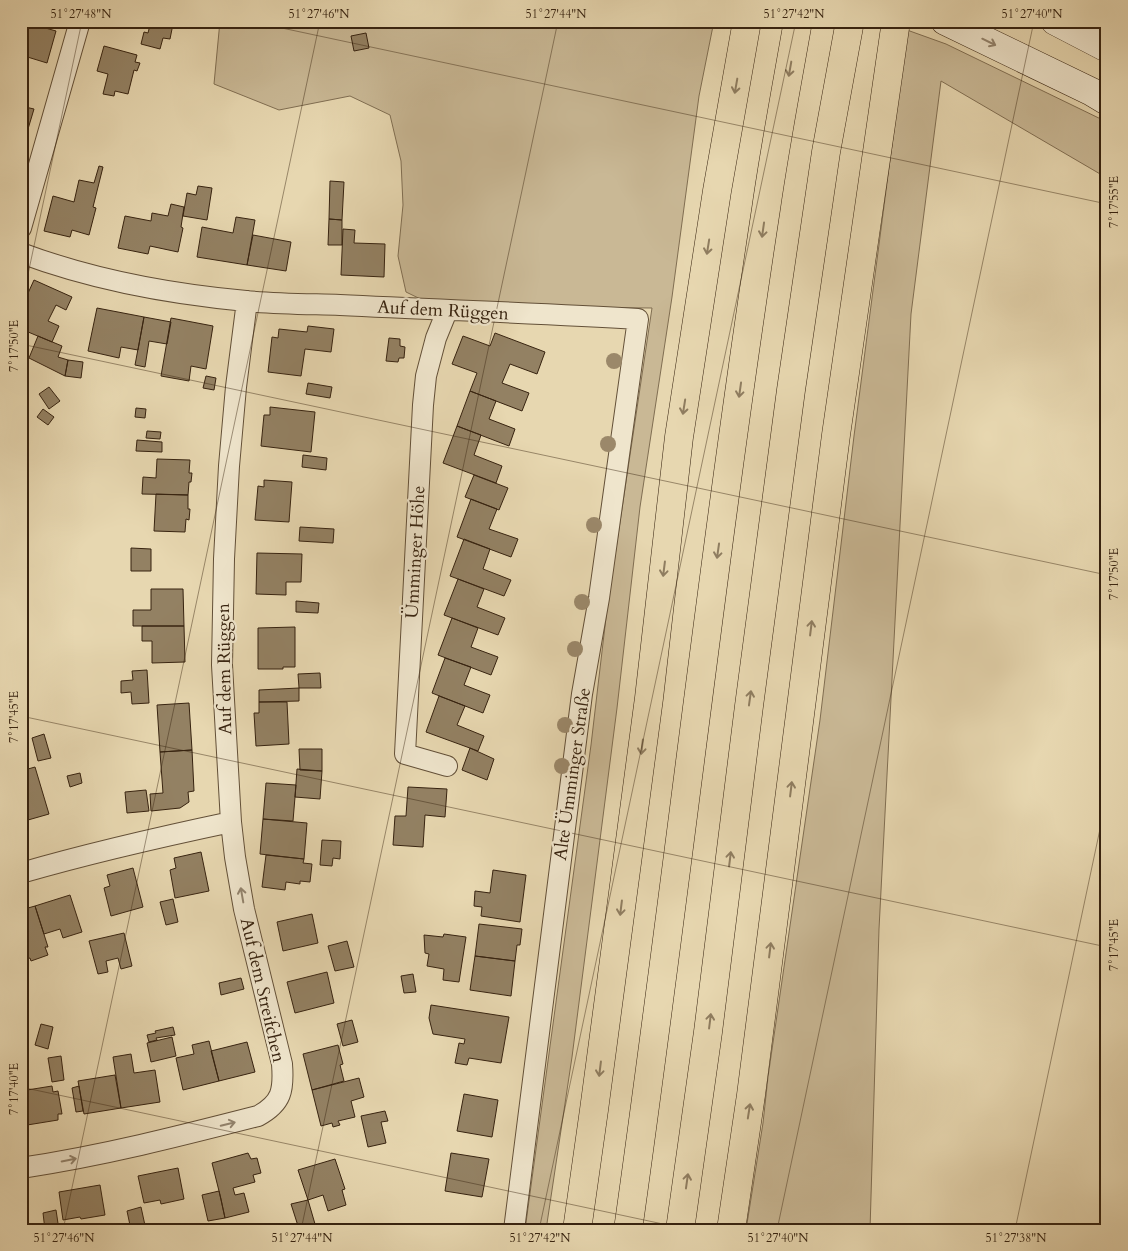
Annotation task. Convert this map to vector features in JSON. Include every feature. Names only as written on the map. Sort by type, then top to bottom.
[{"type":"highway","points":[[577,1230],[647,708],[679,437],[716,201],[747,21]]},
{"type":"highway","points":[[628,1230],[654,1047],[699,685],[739,394],[766,206],[798,21]]},
{"type":"highway","points":[[731,1230],[752,1085],[837,426],[896,21]]},
{"type":"highway","points":[[680,1230],[708,1032],[791,390],[826,152],[849,27]]},
{"type":"main road","points":[[945,21],[1107,101]]},
{"type":"main road","points":[[1055,21],[1107,48]]},
{"type":"street","points":[[21,228],[80,21]]},
{"type":"street","name":"Auf dem Rüggen","points":[[21,253],[84,274],[119,282],[162,290],[247,301],[638,319]]},
{"type":"street","name":"Auf dem Rüggen","points":[[231,822],[222,665],[224,559],[236,387],[247,301]]},
{"type":"street","name":"Ümminger Höhe","points":[[447,311],[436,338],[428,366],[423,405],[405,754],[447,766]]},
{"type":"street","name":"Alte Ümminger Straße","points":[[514,1230],[582,694],[599,598],[638,319]]},
{"type":"street","points":[[21,873],[134,843],[231,822]]},
{"type":"street","name":"Auf dem Streifchen","points":[[21,1168],[116,1152],[164,1140],[258,1116],[276,1103],[282,1086],[282,1064],[244,909],[231,822]]},
{"type":"shaded area","points":[[220,21],[714,21],[699,96],[672,297],[640,507],[617,708],[572,1057],[546,1230],[525,1230],[591,745],[607,609],[652,308],[435,306],[406,292],[398,256],[403,205],[401,161],[390,115],[350,96],[279,110],[214,84]]},
{"type":"shaded area","points":[[907,30],[946,44],[1107,122],[1107,178],[941,81],[911,314],[879,929],[870,1230],[746,1230],[820,720],[854,436]]},
{"type":"building","points":[[21,21],[56,31],[47,63],[21,55]]},
{"type":"building","points":[[151,21],[173,24],[170,39],[163,38],[160,49],[141,44],[144,32],[148,33]]},
{"type":"building","points":[[366,33],[369,48],[354,51],[351,36]]},
{"type":"building","points":[[104,46],[137,55],[135,62],[140,63],[137,71],[134,70],[128,94],[115,91],[114,96],[103,94],[108,74],[97,71]]},
{"type":"building","points":[[21,106],[34,109],[25,139],[21,138]]},
{"type":"building","points":[[99,166],[103,167],[93,207],[96,208],[89,235],[72,230],[70,237],[44,231],[53,196],[74,202],[79,180],[94,183]]},
{"type":"building","points":[[330,181],[344,182],[342,220],[329,219]]},
{"type":"building","points":[[198,186],[212,188],[207,220],[183,216],[187,193],[196,195]]},
{"type":"building","points":[[171,204],[184,207],[181,227],[183,228],[178,252],[150,246],[148,254],[118,248],[125,216],[151,221],[152,213],[168,216]]},
{"type":"building","points":[[236,217],[255,220],[247,265],[197,257],[202,227],[233,233]]},
{"type":"building","points":[[329,219],[342,220],[342,245],[328,245]]},
{"type":"building","points":[[343,229],[355,230],[354,243],[385,244],[384,277],[341,275]]},
{"type":"building","points":[[253,235],[291,242],[286,271],[247,265]]},
{"type":"building","points":[[34,280],[72,297],[66,310],[56,305],[48,321],[59,326],[52,342],[21,329],[21,300],[24,302]]},
{"type":"building","points":[[97,308],[144,317],[138,350],[121,347],[119,358],[88,351]]},
{"type":"building","points":[[144,317],[171,322],[167,344],[149,341],[145,367],[135,365]]},
{"type":"building","points":[[171,318],[213,326],[206,369],[191,366],[189,381],[161,376]]},
{"type":"building","points":[[308,326],[334,329],[331,352],[305,349],[301,376],[268,372],[272,337],[278,338],[279,329],[307,332]]},
{"type":"building","points":[[495,333],[545,352],[537,374],[510,364],[502,383],[529,393],[522,411],[470,391],[477,373],[452,364],[463,336],[490,346]]},
{"type":"building","points":[[38,336],[62,346],[58,357],[68,360],[65,376],[29,358]]},
{"type":"building","points":[[389,338],[400,339],[400,346],[405,347],[404,358],[399,358],[398,362],[386,361]]},
{"type":"building","points":[[68,360],[83,362],[81,378],[65,376]]},
{"type":"building","points":[[206,376],[216,378],[214,390],[203,388]]},
{"type":"building","points":[[308,383],[332,387],[330,398],[306,394]]},
{"type":"building","points":[[49,387],[60,401],[49,409],[39,394]]},
{"type":"building","points":[[470,391],[496,401],[489,419],[515,429],[509,446],[457,426]]},
{"type":"building","points":[[270,407],[315,412],[311,452],[261,446],[264,415],[270,415]]},
{"type":"building","points":[[136,408],[146,409],[145,418],[135,417]]},
{"type":"building","points":[[43,409],[54,417],[48,425],[37,417]]},
{"type":"building","points":[[457,426],[481,435],[474,455],[502,466],[496,483],[443,463]]},
{"type":"building","points":[[147,431],[161,432],[160,439],[146,438]]},
{"type":"building","points":[[137,440],[162,442],[162,452],[136,451]]},
{"type":"building","points":[[303,455],[327,458],[326,470],[302,467]]},
{"type":"building","points":[[157,459],[190,460],[189,473],[192,473],[188,495],[142,494],[143,477],[156,478]]},
{"type":"building","points":[[474,475],[508,488],[499,510],[465,497]]},
{"type":"building","points":[[264,480],[292,482],[289,522],[255,520],[258,486],[264,487]]},
{"type":"building","points":[[156,494],[188,495],[188,509],[190,509],[189,520],[186,519],[185,532],[154,531]]},
{"type":"building","points":[[471,499],[497,509],[489,529],[518,539],[511,557],[457,537]]},
{"type":"building","points":[[300,527],[334,529],[333,543],[299,541]]},
{"type":"building","points":[[464,539],[490,549],[483,569],[511,580],[504,596],[450,576]]},
{"type":"building","points":[[131,548],[151,549],[151,571],[131,571]]},
{"type":"building","points":[[257,553],[302,554],[301,582],[286,582],[286,595],[256,594]]},
{"type":"building","points":[[458,579],[484,589],[477,607],[505,618],[498,635],[444,615]]},
{"type":"building","points":[[151,589],[183,589],[184,626],[133,626],[133,610],[151,610]]},
{"type":"building","points":[[296,601],[319,603],[318,613],[296,612]]},
{"type":"building","points":[[452,618],[478,628],[471,647],[498,657],[491,675],[438,655]]},
{"type":"building","points":[[142,626],[184,626],[185,662],[152,663],[152,641],[142,641]]},
{"type":"building","points":[[295,627],[295,667],[258,669],[258,628]]},
{"type":"building","points":[[445,658],[471,667],[464,685],[490,695],[483,713],[432,693]]},
{"type":"building","points":[[147,670],[149,703],[132,704],[131,692],[121,693],[121,681],[133,680],[132,671]]},
{"type":"building","points":[[320,673],[321,688],[299,688],[298,674]]},
{"type":"building","points":[[299,688],[299,701],[259,702],[259,690]]},
{"type":"building","points":[[439,696],[465,706],[457,725],[484,736],[478,751],[426,732]]},
{"type":"building","points":[[259,702],[287,702],[289,744],[256,746],[254,713],[259,713]]},
{"type":"building","points":[[189,703],[192,750],[160,752],[157,705]]},
{"type":"building","points":[[44,734],[51,758],[38,761],[32,738]]},
{"type":"building","points":[[470,748],[494,759],[487,780],[462,770]]},
{"type":"building","points":[[299,749],[322,749],[322,771],[300,770]]},
{"type":"building","points":[[192,750],[194,791],[188,792],[189,802],[180,808],[151,811],[150,794],[163,793],[160,752]]},
{"type":"building","points":[[35,767],[49,814],[21,822],[21,771]]},
{"type":"building","points":[[297,769],[322,771],[320,799],[295,797]]},
{"type":"building","points":[[80,773],[82,783],[70,787],[67,776]]},
{"type":"building","points":[[266,783],[296,785],[293,821],[263,819]]},
{"type":"building","points":[[408,787],[447,789],[445,817],[425,815],[423,847],[393,845],[395,816],[406,816]]},
{"type":"building","points":[[146,790],[149,811],[127,813],[125,792]]},
{"type":"building","points":[[263,819],[307,823],[304,859],[260,854]]},
{"type":"building","points":[[322,840],[341,841],[340,859],[333,858],[332,866],[320,865]]},
{"type":"building","points":[[201,852],[209,891],[175,898],[170,870],[176,868],[174,858]]},
{"type":"building","points":[[266,855],[304,859],[303,863],[312,864],[310,882],[300,881],[300,884],[286,882],[285,890],[262,887]]},
{"type":"building","points":[[133,868],[143,907],[111,916],[104,888],[110,886],[107,875]]},
{"type":"building","points":[[493,870],[526,875],[520,922],[481,916],[482,907],[474,906],[475,891],[490,893]]},
{"type":"building","points":[[70,895],[82,932],[63,938],[60,929],[44,934],[35,906]]},
{"type":"building","points":[[173,899],[178,922],[166,925],[160,902]]},
{"type":"building","points":[[35,906],[48,947],[45,947],[48,955],[31,961],[30,958],[21,960],[21,910]]},
{"type":"building","points":[[312,914],[318,943],[283,951],[277,922]]},
{"type":"building","points":[[479,924],[522,929],[515,961],[475,956]]},
{"type":"building","points":[[124,933],[132,966],[121,969],[118,958],[106,961],[108,972],[98,974],[89,941]]},
{"type":"building","points":[[444,934],[466,937],[459,982],[443,980],[444,969],[427,966],[429,954],[425,953],[424,935],[443,937]]},
{"type":"building","points":[[347,941],[354,967],[335,971],[328,946]]},
{"type":"building","points":[[475,956],[515,961],[511,996],[470,990]]},
{"type":"building","points":[[327,972],[334,1003],[295,1013],[287,982]]},
{"type":"building","points":[[413,974],[416,992],[404,993],[401,976]]},
{"type":"building","points":[[241,978],[244,989],[221,995],[219,983]]},
{"type":"building","points":[[431,1005],[509,1017],[501,1063],[469,1058],[467,1065],[455,1063],[459,1043],[464,1044],[465,1039],[433,1034],[429,1018]]},
{"type":"building","points":[[352,1020],[358,1042],[343,1046],[337,1024]]},
{"type":"building","points":[[41,1024],[53,1027],[48,1049],[35,1045]]},
{"type":"building","points":[[173,1027],[175,1035],[156,1038],[157,1040],[149,1042],[147,1035]]},
{"type":"building","points":[[172,1037],[176,1056],[151,1062],[147,1043]]},
{"type":"building","points":[[209,1041],[219,1081],[183,1090],[176,1058],[194,1054],[192,1045]]},
{"type":"building","points":[[247,1042],[255,1072],[219,1081],[211,1051]]},
{"type":"building","points":[[338,1045],[343,1064],[340,1065],[344,1081],[312,1090],[303,1054]]},
{"type":"building","points":[[131,1054],[134,1073],[155,1070],[160,1102],[121,1108],[113,1057]]},
{"type":"building","points":[[61,1056],[64,1080],[52,1082],[48,1058]]},
{"type":"building","points":[[115,1075],[121,1108],[84,1114],[78,1081]]},
{"type":"building","points":[[359,1078],[364,1097],[351,1101],[355,1117],[338,1121],[340,1125],[333,1127],[332,1123],[321,1126],[312,1090]]},
{"type":"building","points":[[52,1086],[53,1092],[58,1091],[62,1114],[58,1114],[58,1120],[21,1126],[21,1091]]},
{"type":"building","points":[[79,1086],[83,1111],[76,1112],[72,1088]]},
{"type":"building","points":[[464,1094],[498,1100],[492,1137],[457,1131]]},
{"type":"building","points":[[385,1111],[388,1121],[381,1122],[386,1143],[368,1147],[361,1116]]},
{"type":"building","points":[[248,1153],[251,1159],[257,1158],[261,1173],[253,1175],[255,1182],[233,1188],[235,1195],[244,1193],[249,1212],[225,1218],[212,1163]]},
{"type":"building","points":[[451,1153],[489,1159],[482,1197],[445,1191]]},
{"type":"building","points":[[335,1159],[345,1189],[342,1190],[346,1205],[328,1211],[323,1195],[308,1200],[298,1170]]},
{"type":"building","points":[[178,1168],[184,1199],[161,1204],[160,1200],[144,1203],[138,1176]]},
{"type":"building","points":[[100,1185],[105,1215],[63,1220],[59,1192]]},
{"type":"building","points":[[219,1191],[225,1218],[208,1221],[202,1195]]},
{"type":"building","points":[[308,1200],[315,1224],[299,1229],[291,1204]]},
{"type":"building","points":[[141,1207],[146,1230],[131,1230],[127,1211]]},
{"type":"building","points":[[56,1210],[59,1230],[45,1230],[43,1213]]}]
